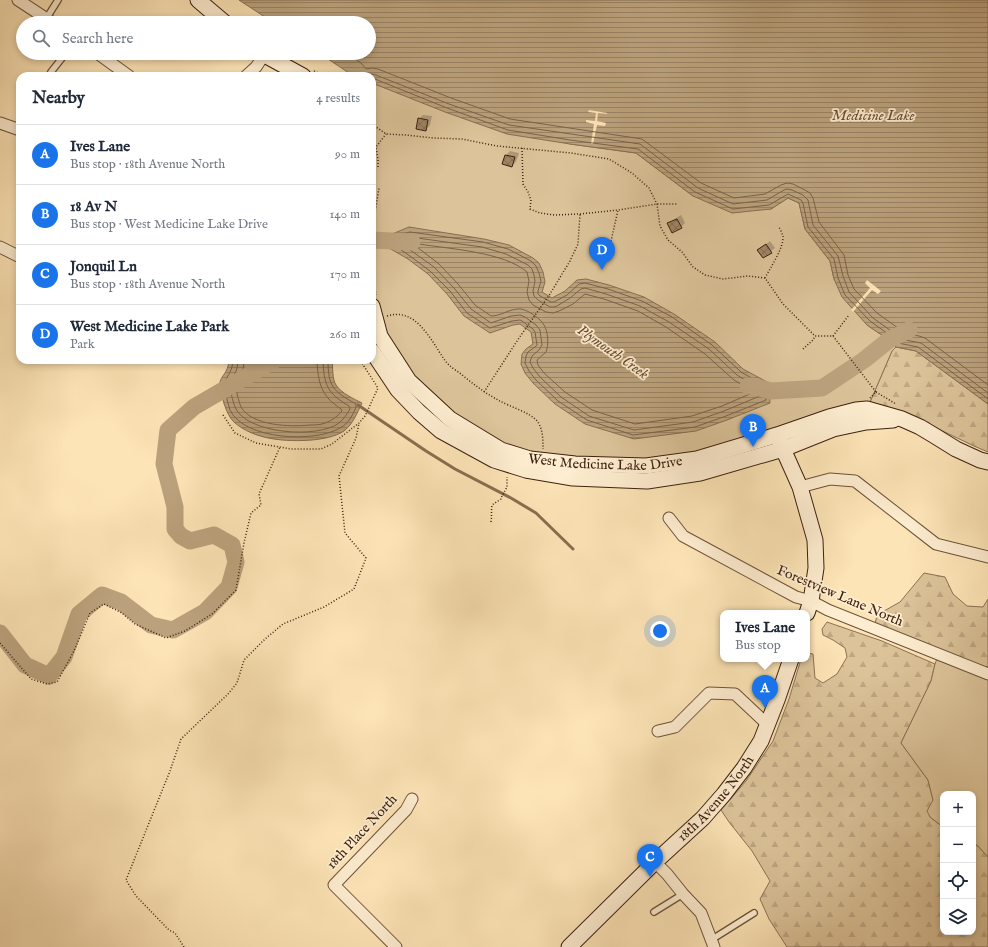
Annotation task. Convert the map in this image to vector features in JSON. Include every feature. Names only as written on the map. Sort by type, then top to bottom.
[{"type":"street","points":[[18,0],[42,16]]},
{"type":"street","points":[[198,0],[217,16]]},
{"type":"street","points":[[107,60],[123,72]]},
{"type":"street","points":[[250,72],[256,67],[260,60]]},
{"type":"street","points":[[274,60],[295,72]]},
{"type":"street","points":[[0,123],[16,129]]},
{"type":"street","points":[[0,247],[16,255]]},
{"type":"street","name":"West Medicine Lake Drive","points":[[377,311],[380,336],[409,381],[450,419],[501,450],[530,459],[575,464],[646,466],[697,459],[780,442]]},
{"type":"street","name":"West Medicine Lake Drive","points":[[376,356],[398,390],[419,412],[441,431],[494,460],[526,470],[573,478],[647,481],[700,473],[780,442],[829,417],[856,410],[867,409],[920,426],[956,448],[980,460],[988,462]]},
{"type":"street","points":[[780,442],[800,487],[815,540],[816,568],[809,607]]},
{"type":"street","points":[[800,487],[830,479],[855,482],[936,544],[988,557]]},
{"type":"street","name":"Forestview Lane North","points":[[669,518],[683,536],[796,597],[809,607],[828,610],[988,674]]},
{"type":"street","name":"18th Avenue North","points":[[569,947],[703,818],[724,794],[744,768],[761,741],[790,662]]},
{"type":"street","points":[[658,731],[675,727],[709,693],[735,694],[767,724]]},
{"type":"street","name":"18th Place North","points":[[396,947],[334,885],[406,810],[412,799]]},
{"type":"street","points":[[656,862],[701,913],[713,943]]},
{"type":"lane","points":[[52,16],[58,0]]},
{"type":"lane","points":[[51,72],[60,60]]},
{"type":"lane","points":[[654,912],[683,894]]},
{"type":"lane","points":[[713,943],[754,913]]},
{"type":"path","points":[[376,127],[386,134],[406,134],[434,138],[462,139],[497,146],[571,153],[610,159],[649,188],[657,204],[660,226],[668,240],[682,252],[693,267],[705,275],[723,279],[748,276],[765,278],[783,304],[815,336],[834,336]]},
{"type":"path","points":[[378,168],[376,146],[386,134]]},
{"type":"path","points":[[522,148],[523,184],[531,200],[530,209],[540,213],[554,215],[580,214],[657,204],[677,204]]},
{"type":"path","points":[[376,206],[379,188]]},
{"type":"path","points":[[609,250],[618,210]]},
{"type":"path","points":[[484,392],[550,294],[570,261],[578,244],[580,214]]},
{"type":"path","points":[[765,278],[782,244],[783,236],[779,226]]},
{"type":"path","points":[[377,311],[402,314],[412,318],[428,335],[449,365],[484,392],[513,408],[529,414],[538,422],[544,438],[543,449]]},
{"type":"path","points":[[834,336],[849,315]]},
{"type":"path","points":[[803,349],[815,336]]},
{"type":"path","points":[[834,336],[876,392],[867,402]]},
{"type":"path","points":[[223,415],[235,433],[256,443],[291,449],[321,450],[332,444],[359,423],[365,416],[378,388],[363,364]]},
{"type":"path","points":[[184,947],[175,934],[169,930],[136,896],[126,880],[170,771],[181,739],[228,694],[237,683],[244,660],[265,639],[283,624],[324,607],[354,589],[366,558],[345,533],[339,476],[356,438],[359,423]]},
{"type":"path","points":[[0,643],[32,679],[47,684],[57,682],[74,651],[90,613],[104,604],[122,612],[135,624],[166,638],[185,631],[212,614],[236,590],[251,513],[261,505],[259,494],[280,447]]},
{"type":"path","points":[[491,522],[492,505],[502,498],[505,491]]},
{"type":"green space","points":[[376,84],[570,144],[636,153],[693,196],[771,209],[788,198],[799,203],[805,229],[830,261],[834,279],[867,325],[889,340],[896,347],[892,351],[867,409],[646,466],[501,450],[409,381],[376,314]]},
{"type":"green space","points":[[896,347],[916,351],[988,404],[988,452],[903,412],[867,409],[892,351]]},
{"type":"green space","points":[[924,573],[945,577],[953,594],[967,606],[983,607],[988,599],[988,667],[983,667],[875,624],[877,615],[900,602]]},
{"type":"green space","points":[[827,622],[882,641],[935,664],[931,681],[901,743],[928,780],[933,800],[930,817],[940,825],[940,935],[976,935],[976,845],[988,857],[988,947],[787,947],[769,919],[760,899],[770,881],[752,851],[721,810],[746,781],[773,741],[789,699],[800,662],[810,662],[810,654],[813,654],[815,678],[823,683],[837,674],[847,657],[845,648],[823,635],[822,629]]},
{"type":"green space","points":[[940,650],[983,667],[988,667],[988,857],[976,845],[976,791],[940,791],[940,825],[930,817],[927,811],[933,800],[928,780],[901,743],[931,681]]},
{"type":"water","name":"Medicine Lake","points":[[239,0],[988,0],[988,404],[916,351],[896,347],[889,340],[867,325],[842,297],[834,279],[830,261],[805,229],[799,203],[788,198],[771,209],[732,213],[693,196],[636,153],[507,134],[445,112],[376,85],[376,72],[348,72],[330,60],[376,60],[376,16],[263,16]]},
{"type":"water","points":[[409,227],[484,239],[509,245],[533,258],[539,263],[545,282],[542,292],[552,298],[565,291],[577,280],[586,279],[644,297],[674,314],[715,342],[743,369],[769,383],[770,403],[696,431],[634,439],[585,424],[555,404],[533,383],[525,373],[521,364],[522,354],[533,344],[531,332],[520,324],[490,333],[464,316],[447,294],[428,274],[408,259],[389,248],[389,235]]},
{"type":"water","points":[[228,364],[332,364],[333,376],[338,388],[362,403],[350,425],[344,431],[333,436],[312,440],[292,441],[261,436],[242,428],[231,419],[228,414],[222,398],[220,387],[221,378],[226,371]]},
{"type":"pier","points":[[589,110],[607,113],[598,113],[597,121],[606,123],[605,126],[597,125],[593,144],[591,144],[594,124],[586,122],[586,120],[595,121],[596,113],[588,112]]},
{"type":"pier","points":[[867,280],[881,291],[878,294],[872,290],[853,312],[851,310],[870,288],[865,283]]},
{"type":"building","points":[[418,118],[428,120],[426,131],[416,129]]},
{"type":"building","points":[[505,155],[515,157],[512,167],[502,164]]},
{"type":"building","points":[[677,219],[682,228],[672,233],[667,223]]},
{"type":"building","points":[[766,244],[772,253],[763,258],[757,250]]},
{"type":"waterway","name":"Plymouth Creek","points":[[376,240],[412,242]]},
{"type":"waterway","name":"Plymouth Creek","points":[[748,386],[771,391],[822,388],[864,360],[889,340],[909,330]]},
{"type":"waterway","name":"Plymouth Creek","points":[[0,633],[25,665],[49,676],[64,657],[79,614],[102,595],[121,602],[151,625],[173,630],[205,612],[229,587],[236,562],[232,545],[214,535],[190,541],[181,536],[175,529],[175,507],[164,464],[168,430],[194,407],[268,364]]},
{"type":"waterway","points":[[358,405],[455,469],[511,498],[536,513],[573,549]]},
{"type":"place","name":"West Medicine Lake Park","points":[[602,270]]},
{"type":"place","name":"18 Av N","points":[[753,447]]},
{"type":"place","name":"Ives Lane","points":[[765,708]]},
{"type":"place","name":"Jonquil Ln","points":[[650,877]]}]
